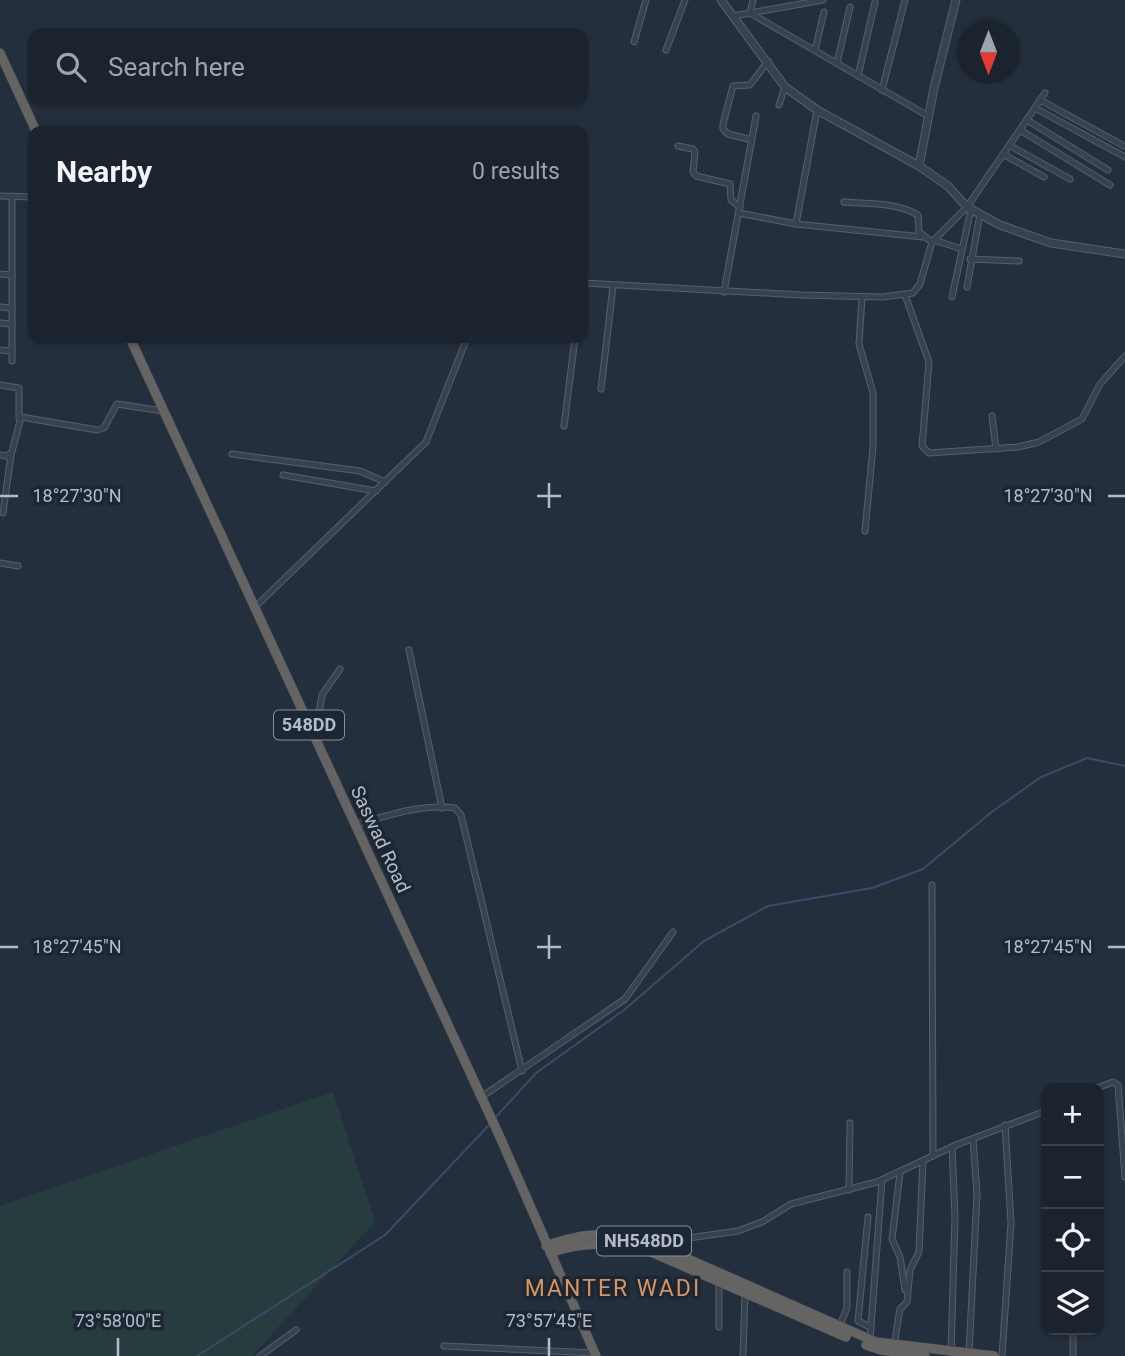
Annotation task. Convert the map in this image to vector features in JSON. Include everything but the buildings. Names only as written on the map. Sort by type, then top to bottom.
[{"type":"highway","points":[[0,53],[34,126]]},
{"type":"highway","name":"Saswad Road","points":[[132,343],[499,1135],[596,1354]]},
{"type":"highway","name":"NH548DD","points":[[548,1249],[580,1234],[626,1237],[812,1318],[893,1349],[925,1356]]},
{"type":"highway","name":"NH548DD","points":[[650,1247],[719,1283],[745,1289]]},
{"type":"highway","name":"NH548DD","points":[[812,1318],[893,1349],[994,1356]]},
{"type":"street","points":[[634,42],[646,0]]},
{"type":"street","points":[[666,50],[685,0]]},
{"type":"street","points":[[721,0],[768,61],[785,88],[817,110],[919,166],[948,186],[969,208],[1051,243],[1125,254]]},
{"type":"street","points":[[750,13],[753,0]]},
{"type":"street","points":[[733,16],[785,3],[823,0]]},
{"type":"street","points":[[882,90],[905,0]]},
{"type":"street","points":[[919,166],[956,0]]},
{"type":"street","points":[[858,76],[875,2]]},
{"type":"street","points":[[836,63],[850,7]]},
{"type":"street","points":[[815,50],[824,12]]},
{"type":"street","points":[[750,13],[928,117]]},
{"type":"street","points":[[752,140],[728,134],[723,124],[733,86],[750,85],[768,61]]},
{"type":"street","points":[[779,105],[785,88]]},
{"type":"street","points":[[588,284],[862,297],[913,293],[920,284],[933,241],[969,208],[1045,93]]},
{"type":"street","points":[[1040,100],[1124,146]]},
{"type":"street","points":[[1035,108],[1125,157]]},
{"type":"street","points":[[796,224],[817,110]]},
{"type":"street","points":[[724,292],[756,116]]},
{"type":"street","points":[[1027,120],[1108,170]]},
{"type":"street","points":[[1020,130],[1110,184]]},
{"type":"street","points":[[1009,145],[1070,179]]},
{"type":"street","points":[[678,146],[693,149],[695,152],[693,172],[696,176],[730,184],[732,200],[739,210],[796,224],[923,237],[962,249]]},
{"type":"street","points":[[1003,154],[1044,177]]},
{"type":"street","points":[[0,196],[28,197]]},
{"type":"street","points":[[12,197],[12,361]]},
{"type":"street","points":[[844,202],[897,206],[914,212],[918,215],[919,232],[923,237]]},
{"type":"street","points":[[952,297],[969,208]]},
{"type":"street","points":[[967,287],[980,214]]},
{"type":"street","points":[[970,259],[1019,261]]},
{"type":"street","points":[[0,274],[12,275]]},
{"type":"street","points":[[601,389],[613,286]]},
{"type":"street","points":[[905,295],[929,362],[922,446],[924,451],[996,449],[1039,442],[1076,423],[1086,414],[1100,384],[1125,356]]},
{"type":"street","points":[[862,297],[859,344],[873,393],[873,447],[865,531]]},
{"type":"street","points":[[0,307],[12,308]]},
{"type":"street","points":[[0,323],[12,324]]},
{"type":"street","points":[[254,608],[426,442],[465,343]]},
{"type":"street","points":[[564,426],[574,343]]},
{"type":"street","points":[[0,350],[12,351]]},
{"type":"street","points":[[0,385],[19,388],[19,418],[10,455],[3,513]]},
{"type":"street","points":[[19,418],[97,430],[104,428],[117,404],[163,411]]},
{"type":"street","points":[[992,416],[996,449]]},
{"type":"street","points":[[232,454],[359,471],[385,482]]},
{"type":"street","points":[[0,455],[10,455]]},
{"type":"street","points":[[283,475],[376,491]]},
{"type":"street","points":[[0,563],[18,566]]},
{"type":"street","points":[[409,650],[442,808]]},
{"type":"street","points":[[307,721],[319,713],[322,695],[340,669]]},
{"type":"street","points":[[355,825],[393,814],[442,808],[456,808],[461,815],[522,1071]]},
{"type":"street","points":[[932,885],[933,1156]]},
{"type":"street","points":[[480,1098],[625,999],[673,932]]},
{"type":"street","points":[[1104,1085],[1113,1082],[1118,1085],[1125,1177]]},
{"type":"street","points":[[650,1247],[738,1231],[762,1222],[791,1204],[882,1180],[952,1147],[1041,1113]]},
{"type":"street","points":[[849,1190],[850,1123]]},
{"type":"street","points":[[1002,1356],[1011,1223],[1005,1125]]},
{"type":"street","points":[[970,1354],[977,1194],[973,1139]]},
{"type":"street","points":[[951,1352],[955,1216],[952,1147]]},
{"type":"street","points":[[903,1304],[907,1302],[908,1276],[919,1252],[923,1161]]},
{"type":"street","points":[[893,1349],[903,1304],[903,1271],[892,1240],[900,1173]]},
{"type":"street","points":[[870,1340],[882,1180]]},
{"type":"street","points":[[867,1217],[858,1321],[870,1327]]},
{"type":"street","points":[[839,1327],[847,1308],[847,1272]]},
{"type":"street","points":[[719,1283],[719,1327]]},
{"type":"street","points":[[743,1356],[745,1289]]},
{"type":"street","points":[[260,1356],[296,1330]]},
{"type":"street","points":[[1073,1335],[1073,1356]]},
{"type":"street","points":[[444,1346],[596,1354]]},
{"type":"green space","points":[[333,1092],[375,1222],[252,1356],[0,1356],[0,1206]]},
{"type":"waterway","points":[[496,1117],[536,1073],[624,1010],[704,941],[768,906],[872,888],[923,869],[993,811],[1041,777],[1087,758],[1125,766]]},
{"type":"waterway","points":[[197,1356],[385,1235],[490,1124]]},
{"type":"district","name":"MANTER WADI","points":[[613,1288]]}]
